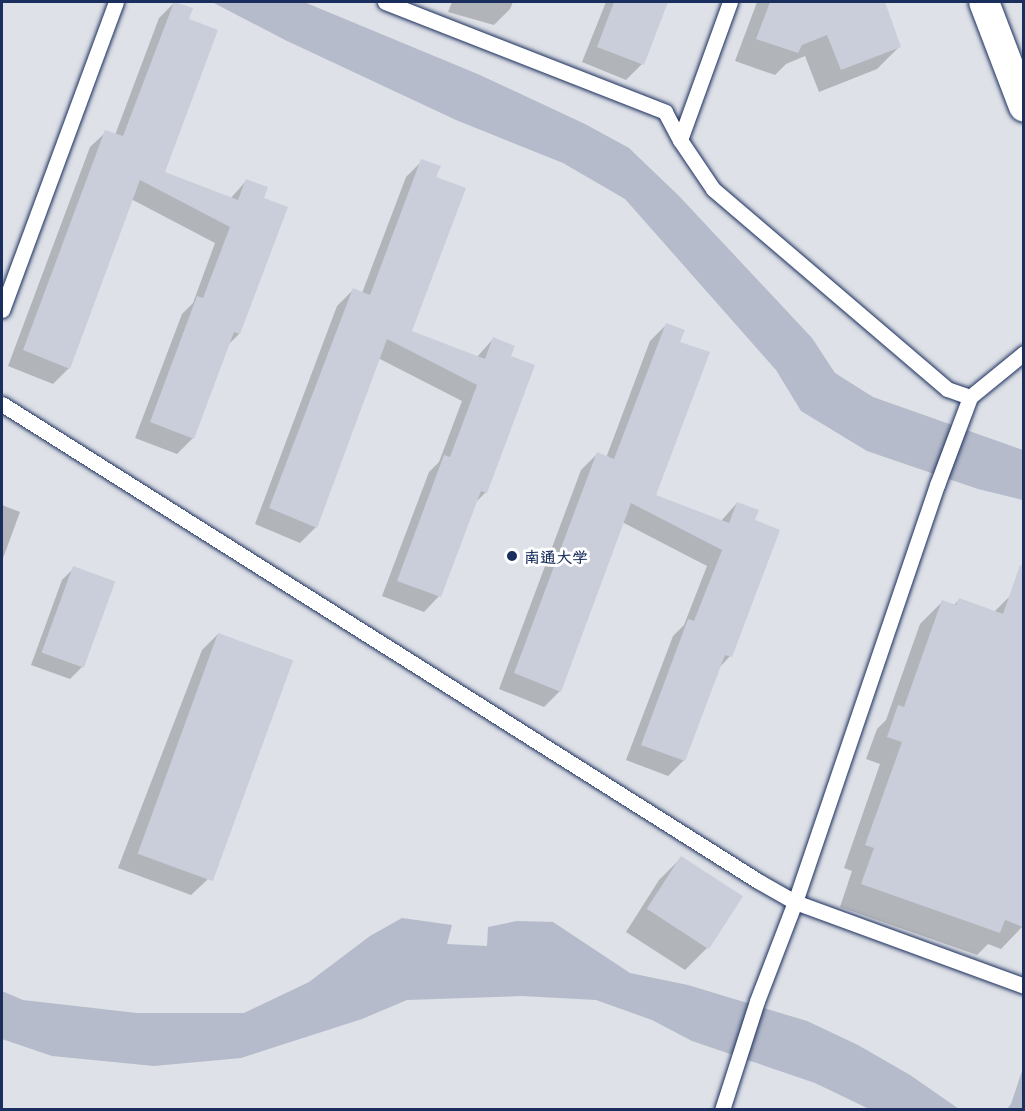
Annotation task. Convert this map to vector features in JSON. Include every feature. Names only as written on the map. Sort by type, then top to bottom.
[{"type":"street","points":[[984,2],[1023,106]]},
{"type":"lane","points":[[2,310],[116,2]]},
{"type":"lane","points":[[385,2],[665,112],[680,140],[713,189],[947,389],[970,397]]},
{"type":"lane","points":[[680,140],[730,2]]},
{"type":"lane","points":[[722,1110],[757,1001],[795,902],[960,422],[970,397],[1023,353]]},
{"type":"lane","points":[[2,404],[795,902],[1023,986]]},
{"type":"shaded area","name":"南通大学","points":[[2,2],[1023,2],[1023,1110],[2,1110]]},
{"type":"water","points":[[212,2],[304,2],[480,75],[585,124],[629,148],[679,196],[812,338],[835,373],[873,397],[1023,450],[1023,500],[978,489],[867,451],[801,411],[776,370],[625,199],[563,163],[456,120],[285,40]]},
{"type":"water","points":[[402,918],[452,925],[447,944],[487,946],[488,927],[517,921],[553,922],[630,973],[688,985],[807,1021],[858,1045],[910,1075],[959,1109],[869,1109],[815,1083],[692,1041],[652,1020],[596,1000],[522,996],[407,1000],[362,1019],[241,1058],[154,1066],[52,1056],[2,1039],[2,991],[23,1000],[137,1013],[244,1013],[309,982],[370,936]]},
{"type":"water","points":[[1023,1068],[1023,1109],[1007,1109],[1011,1104]]},
{"type":"building","points":[[174,2],[193,8],[189,19],[218,30],[165,172],[238,200],[246,179],[268,187],[264,198],[288,207],[240,334],[234,332],[194,439],[150,422],[197,296],[203,298],[230,227],[140,180],[70,369],[23,350],[105,130],[123,136]]},
{"type":"building","points":[[614,2],[668,2],[644,65],[597,47]]},
{"type":"building","points":[[770,2],[885,2],[901,47],[841,70],[827,35],[802,45],[798,53],[756,39]]},
{"type":"building","points":[[421,159],[441,166],[436,177],[466,188],[412,331],[485,359],[493,337],[515,346],[511,356],[535,365],[487,493],[481,491],[441,597],[397,581],[444,455],[450,457],[477,385],[387,339],[317,528],[269,508],[353,288],[370,295]]},
{"type":"building","points":[[666,323],[685,330],[680,342],[710,352],[656,495],[729,523],[737,502],[759,510],[755,520],[780,530],[732,657],[725,655],[685,761],[641,745],[688,619],[694,621],[722,550],[631,503],[561,692],[514,673],[597,452],[614,459]]},
{"type":"building","points":[[1020,565],[1023,566],[1023,927],[1005,920],[1000,933],[861,884],[874,848],[865,845],[902,742],[887,737],[898,705],[904,707],[942,600],[956,605],[959,598],[1003,614]]},
{"type":"building","points":[[73,566],[115,581],[84,668],[42,652]]},
{"type":"building","points":[[218,633],[293,660],[213,881],[138,854]]},
{"type":"building","points":[[681,856],[743,896],[709,949],[647,909]]},
{"type":"place","name":"南通大学","points":[[512,556]]}]
